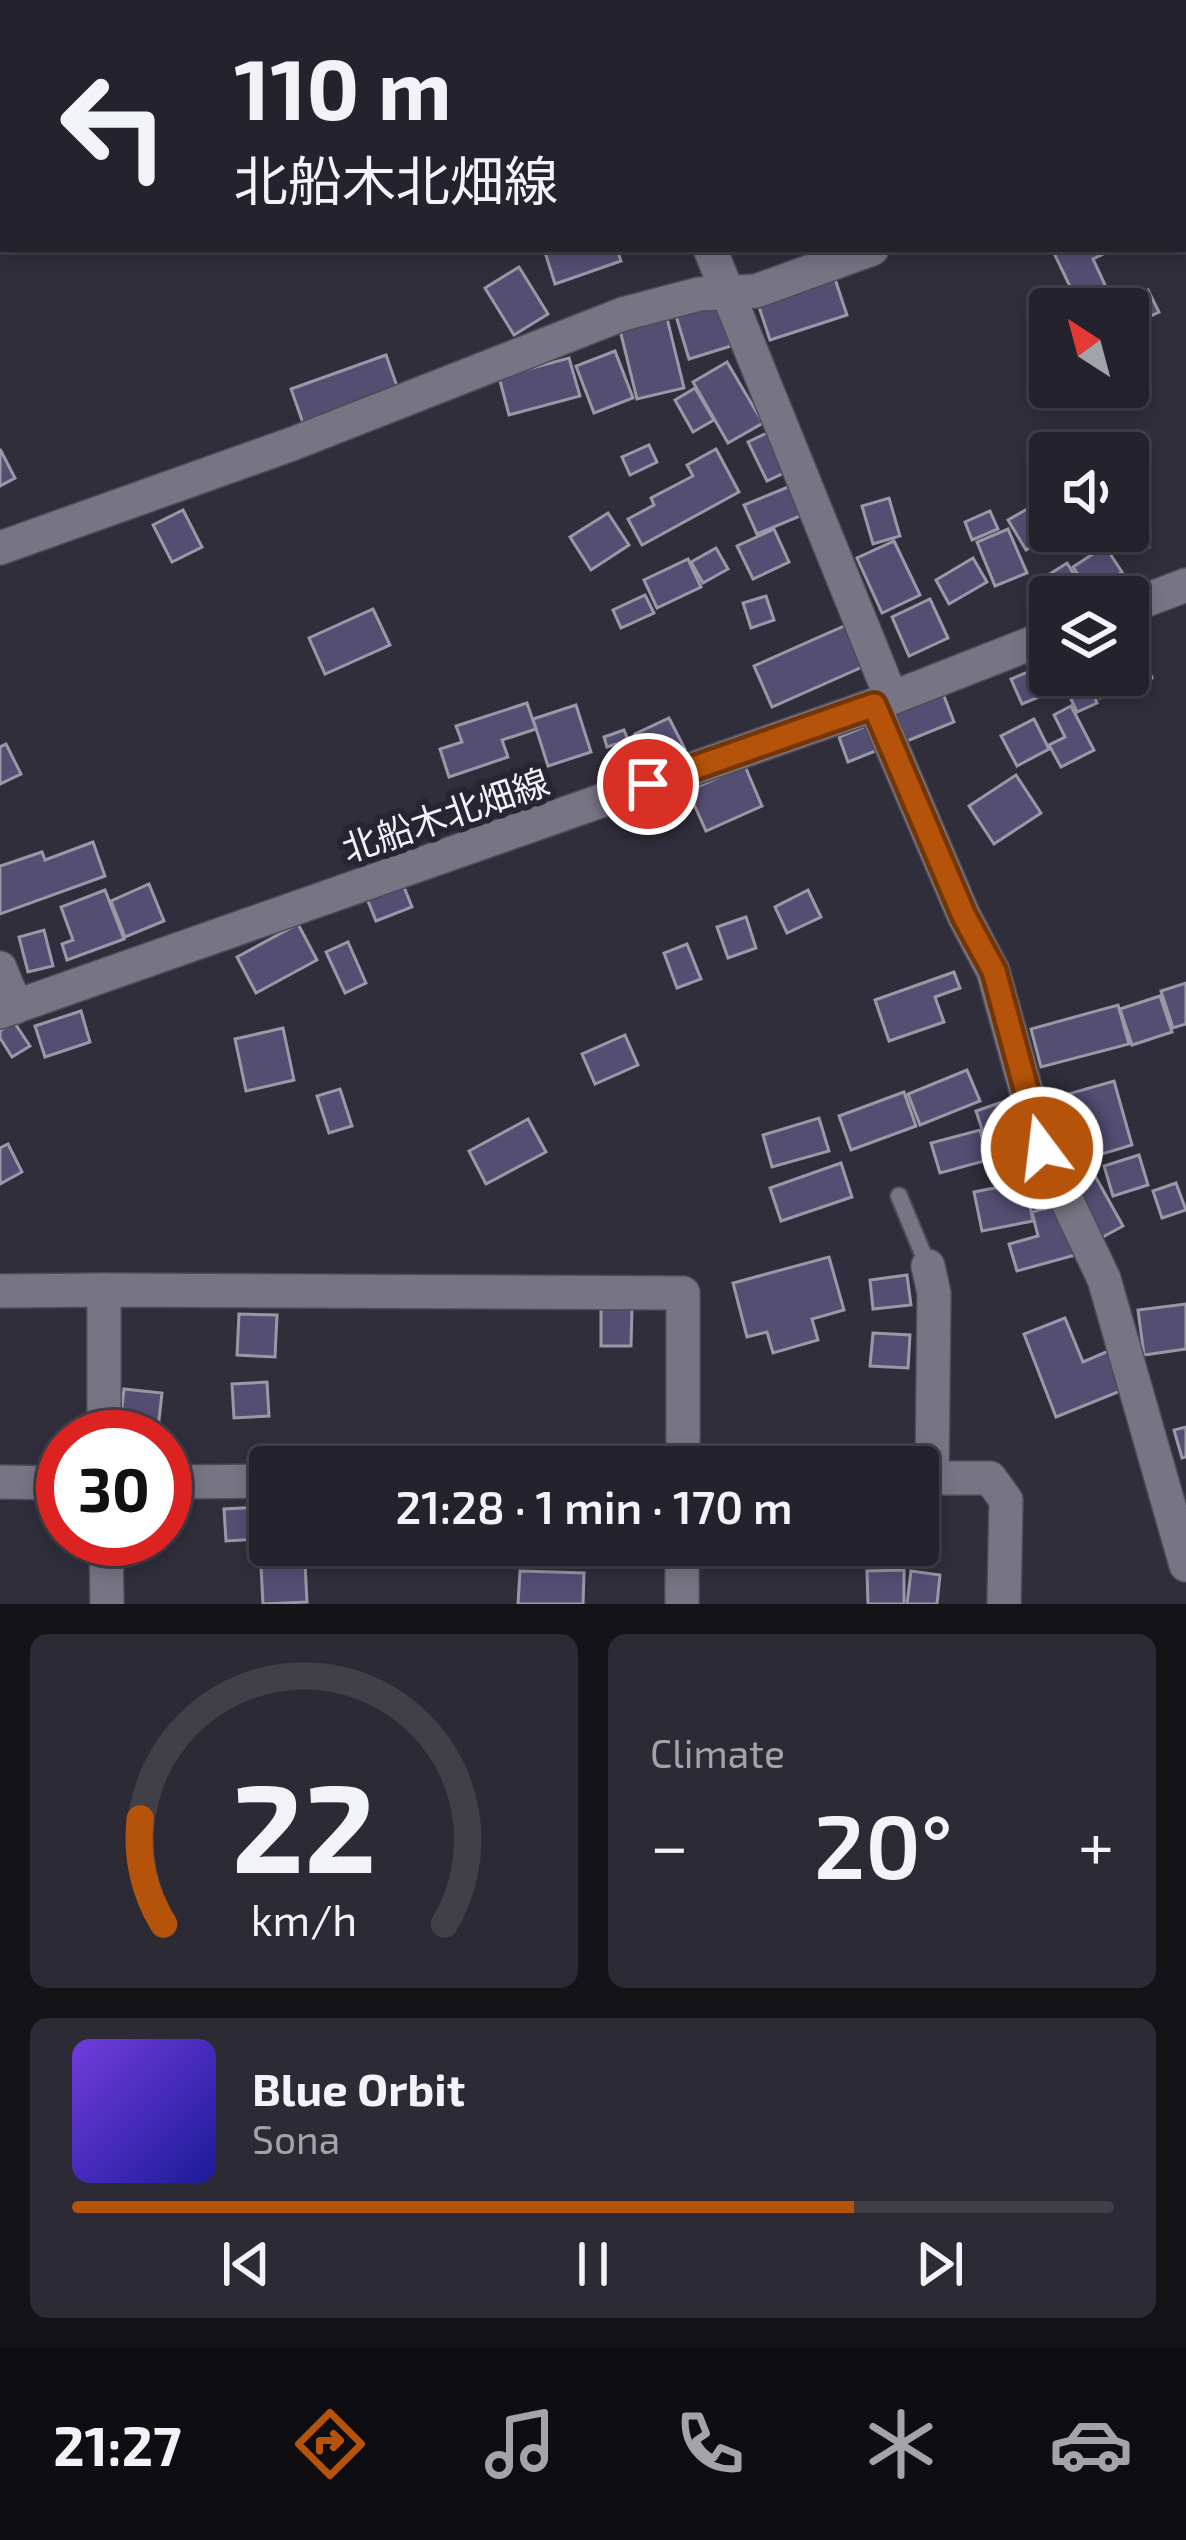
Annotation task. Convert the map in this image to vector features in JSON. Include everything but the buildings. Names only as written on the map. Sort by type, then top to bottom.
[{"type":"street","points":[[711,252],[964,916],[994,971],[1042,1148],[1103,1279],[1186,1565]]},
{"type":"street","points":[[0,548],[292,444],[623,314],[726,290],[756,291],[864,252]]},
{"type":"street","points":[[1149,599],[1186,585]]},
{"type":"street","name":"北船木北畑線","points":[[8,1009],[883,701],[1029,644]]},
{"type":"street","points":[[0,968],[8,1009]]},
{"type":"street","points":[[927,1446],[934,1293],[928,1266]]},
{"type":"street","points":[[104,1290],[104,1410]]},
{"type":"street","points":[[0,1291],[683,1293],[682,1446]]},
{"type":"street","points":[[939,1478],[989,1478],[1006,1500],[1004,1604]]},
{"type":"street","points":[[192,1481],[249,1480]]},
{"type":"street","points":[[0,1482],[36,1483]]},
{"type":"street","points":[[106,1566],[106,1604]]},
{"type":"street","points":[[682,1566],[682,1604]]},
{"type":"lane","points":[[899,1196],[928,1266]]},
{"type":"route","points":[[648,784],[874,705],[964,916],[994,971],[1042,1148]]}]
